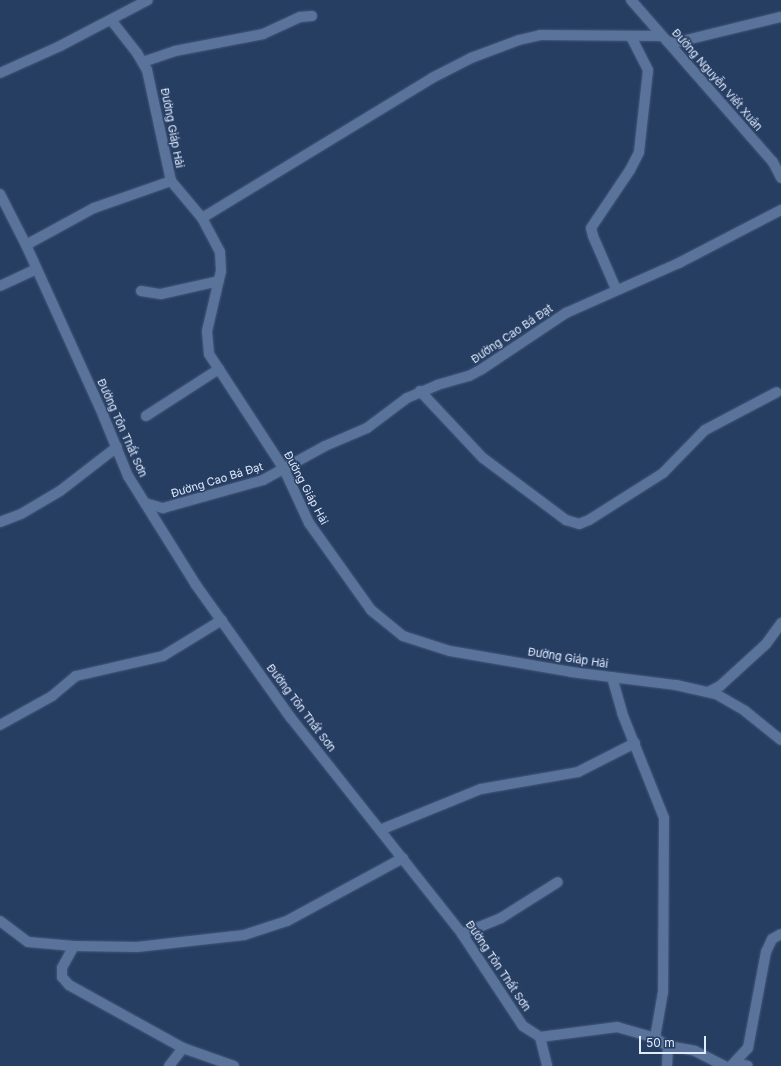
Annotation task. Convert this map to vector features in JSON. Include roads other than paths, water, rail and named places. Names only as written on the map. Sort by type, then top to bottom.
[{"type":"street","points":[[0,73],[111,20],[148,0]]},
{"type":"street","name":"Đường Nguyễn Viết Xuân","points":[[631,0],[773,162],[781,178]]},
{"type":"street","points":[[143,62],[175,51],[263,34],[300,16],[312,16]]},
{"type":"street","points":[[202,218],[432,78],[472,58],[519,40],[540,35],[631,36],[665,39],[674,43],[781,18]]},
{"type":"street","name":"Đường Giáp Hải","points":[[111,20],[143,62],[150,82],[171,181],[202,218],[220,252],[219,281],[206,340],[209,354],[284,469],[309,523],[366,604],[382,622],[403,636],[450,651],[612,677],[676,685],[708,692],[745,711],[781,740]]},
{"type":"street","points":[[616,289],[591,228],[630,170],[639,152],[648,70],[631,36]]},
{"type":"street","points":[[26,245],[94,208],[171,181]]},
{"type":"street","name":"Đường Tôn Thất Sơn","points":[[0,194],[26,245],[117,447],[128,476],[196,585],[291,718],[462,934],[524,1026],[540,1037]]},
{"type":"street","name":"Đường Cao Bá Đạt","points":[[145,503],[163,508],[264,480],[325,446],[367,428],[392,408],[420,391],[469,376],[566,313],[616,289],[679,262],[781,210]]},
{"type":"street","points":[[0,286],[36,268]]},
{"type":"street","points":[[141,291],[161,294],[219,281]]},
{"type":"street","points":[[146,416],[218,369]]},
{"type":"street","points":[[420,391],[483,458],[566,520],[579,524],[589,520],[664,473],[706,430],[777,392]]},
{"type":"street","points":[[0,522],[20,514],[60,491],[117,447]]},
{"type":"street","points":[[0,725],[52,696],[76,676],[163,656],[222,620]]},
{"type":"street","points":[[708,692],[720,686],[766,644],[781,623]]},
{"type":"street","points":[[612,677],[622,713],[662,812],[665,827],[663,992],[656,1038]]},
{"type":"street","points":[[380,830],[481,789],[578,772],[635,743]]},
{"type":"street","points":[[0,921],[28,942],[74,946],[137,947],[259,932],[319,905],[403,858]]},
{"type":"street","points":[[462,934],[501,918],[558,882]]},
{"type":"street","points":[[733,1064],[745,1054],[751,1041],[769,945],[781,934]]},
{"type":"street","points":[[74,946],[62,968],[62,977],[69,985],[183,1048],[234,1066]]},
{"type":"street","points":[[547,1066],[540,1037],[617,1027],[656,1038],[668,1046],[695,1051],[724,1066]]},
{"type":"street","points":[[667,1066],[668,1046]]},
{"type":"street","points":[[169,1066],[183,1048]]},
{"type":"street","points":[[733,1064],[748,1066]]}]
